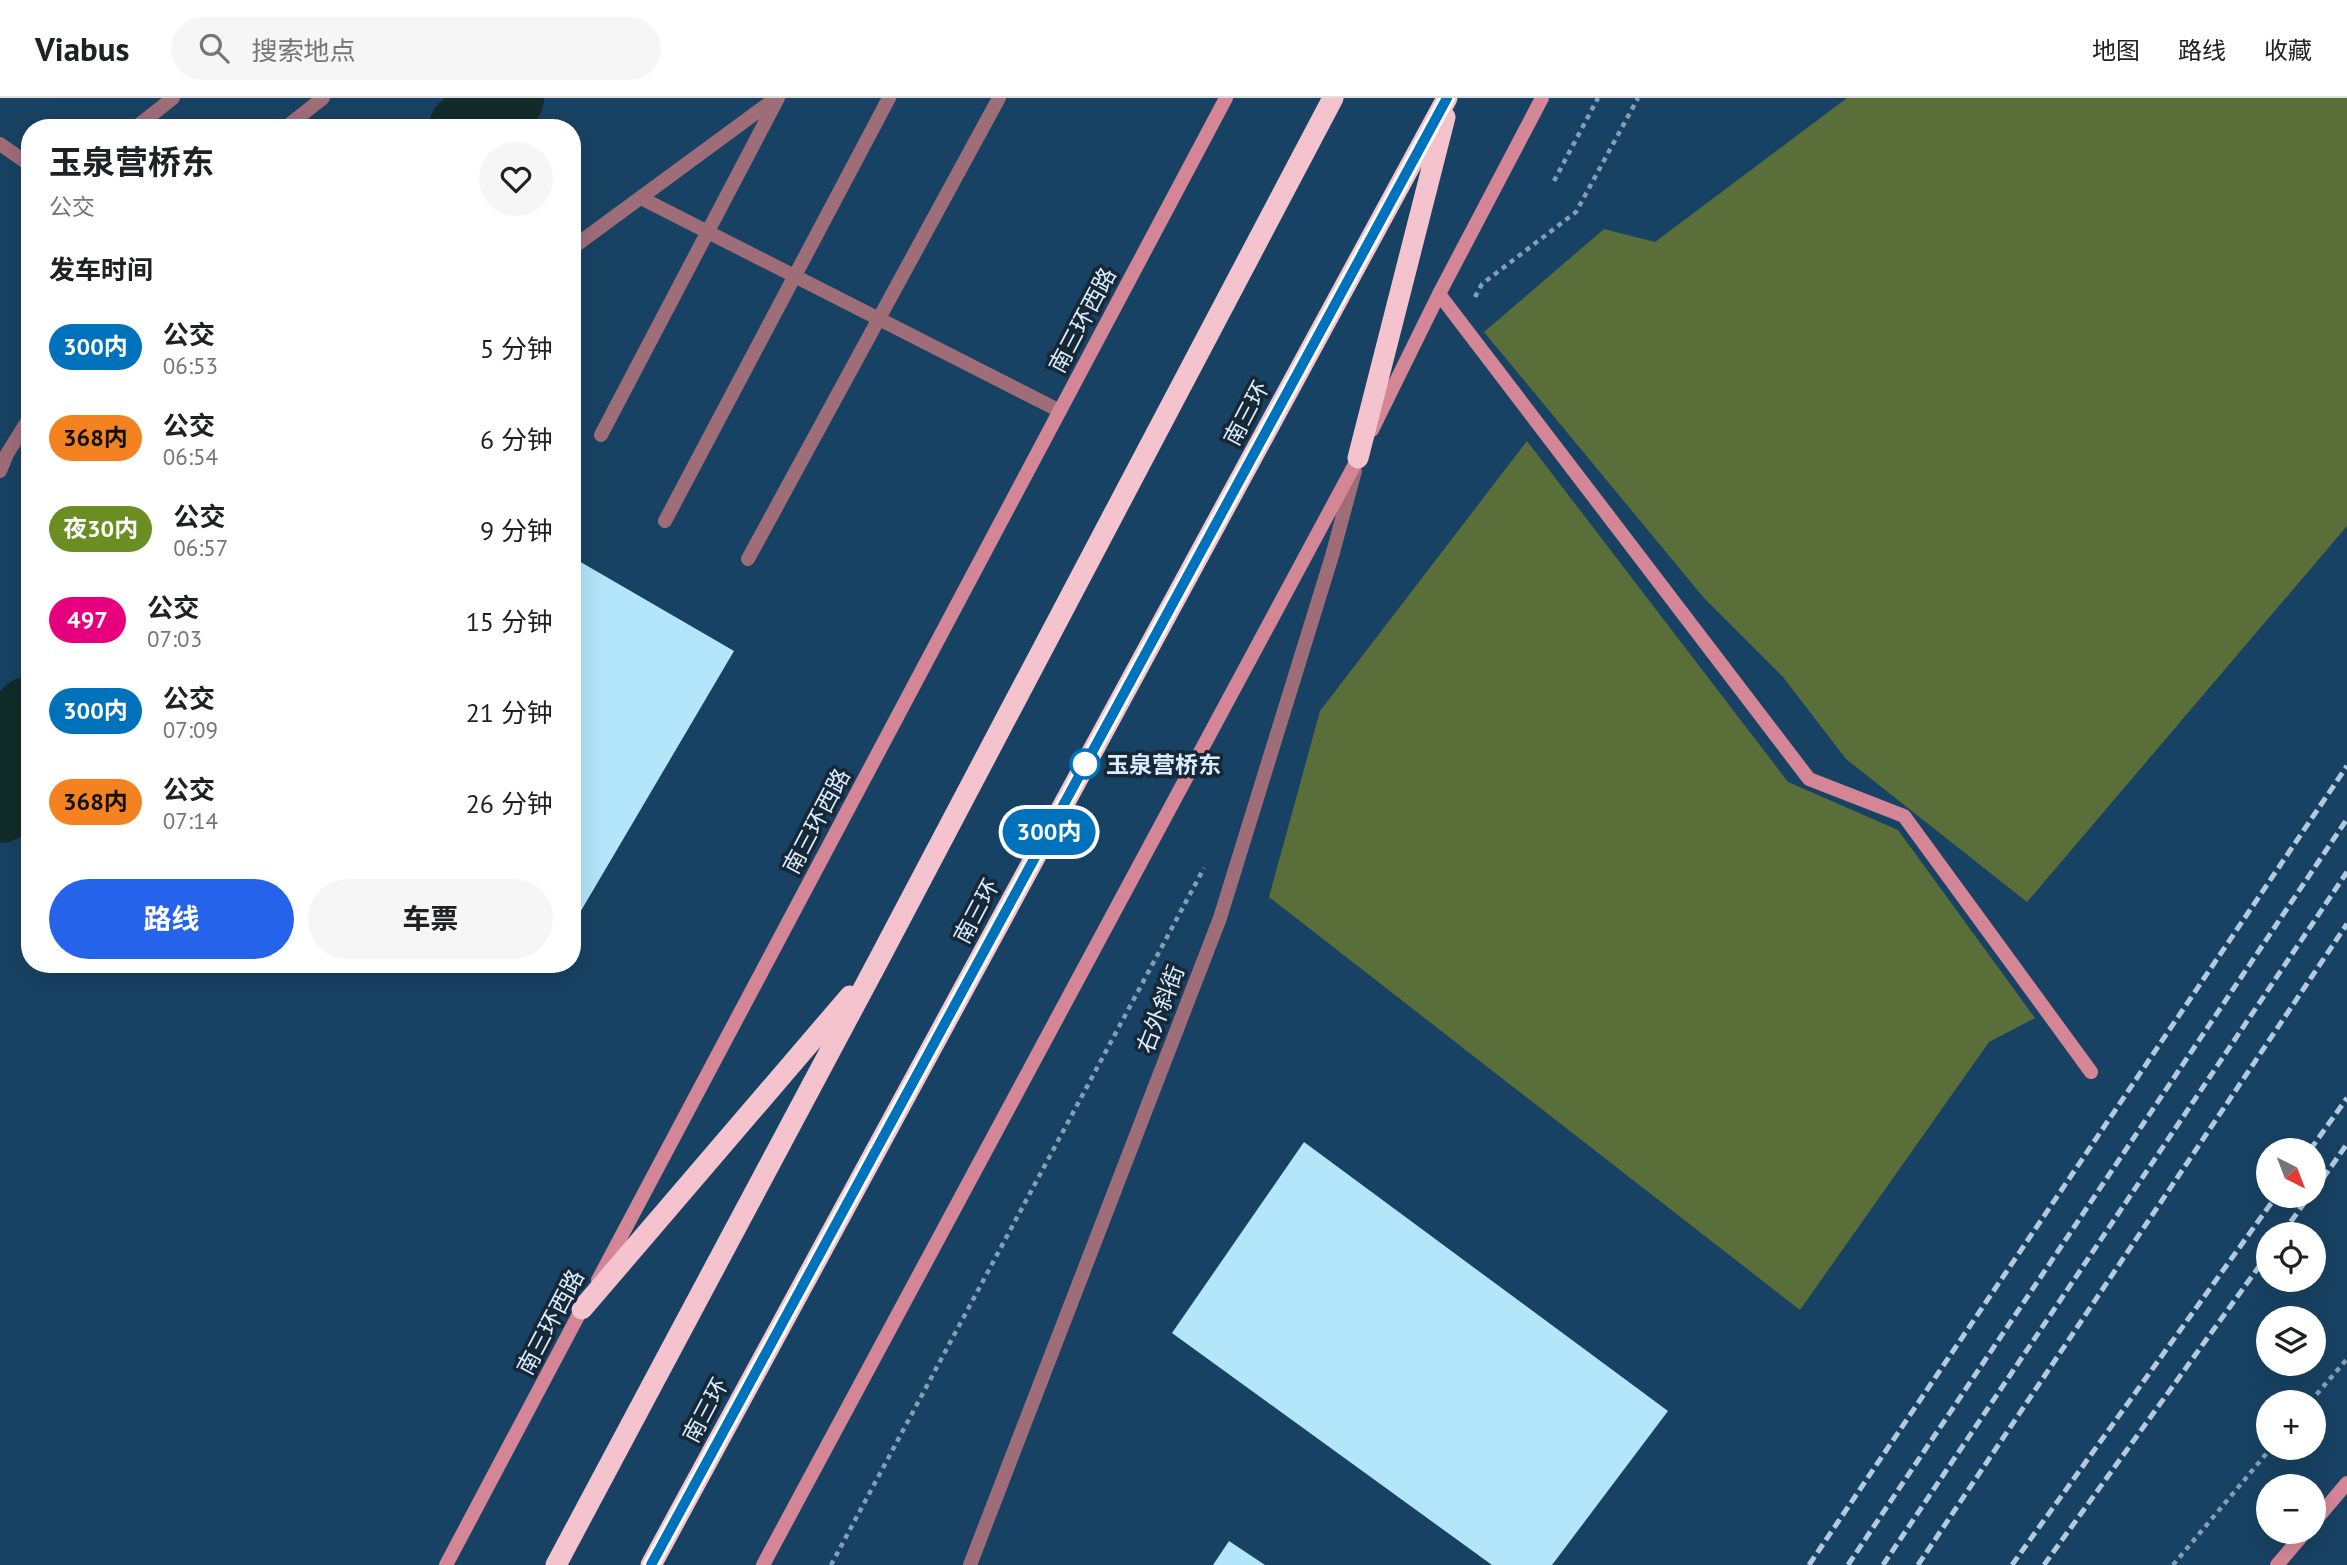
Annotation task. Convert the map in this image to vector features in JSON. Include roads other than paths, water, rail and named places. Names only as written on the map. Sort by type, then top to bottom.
[{"type":"highway","points":[[556,1565],[1333,98]]},
{"type":"highway","points":[[1358,458],[1449,98]]},
{"type":"highway","name":"南三环","points":[[651,1565],[1449,98]]},
{"type":"highway","points":[[582,1309],[876,965]]},
{"type":"street","points":[[146,119],[173,98]]},
{"type":"street","points":[[296,119],[323,98]]},
{"type":"street","points":[[581,241],[777,98]]},
{"type":"street","points":[[601,435],[777,98]]},
{"type":"street","points":[[665,521],[889,98]]},
{"type":"street","points":[[748,559],[999,98]]},
{"type":"street","name":"南三环西路","points":[[446,1565],[1226,98]]},
{"type":"street","points":[[762,1565],[1358,458],[1439,293],[1542,98]]},
{"type":"street","points":[[0,144],[21,159]]},
{"type":"street","points":[[640,198],[1060,411]]},
{"type":"street","points":[[1439,293],[1808,779],[1904,816],[2091,1072]]},
{"type":"street","points":[[0,471],[21,431]]},
{"type":"street","name":"右外斜街","points":[[970,1565],[1220,918],[1332,555],[1358,458]]},
{"type":"street","points":[[2326,1508],[2347,1483]]},
{"type":"street","points":[[2277,1565],[2295,1544]]},
{"type":"waterway","points":[[478,119],[508,98]]},
{"type":"waterway","points":[[0,807],[21,740]]},
{"type":"railway","points":[[1809,1565],[2347,766]]},
{"type":"railway","points":[[1848,1565],[2347,819]]},
{"type":"railway","points":[[1883,1565],[2347,872]]},
{"type":"railway","points":[[1918,1565],[2347,924]]},
{"type":"railway","points":[[2319,1138],[2347,1098]]},
{"type":"railway","points":[[2326,1174],[2347,1144]]},
{"type":"railway","points":[[2012,1565],[2268,1208]]},
{"type":"railway","points":[[2291,1222],[2301,1208]]},
{"type":"railway","points":[[2044,1565],[2256,1271]]},
{"type":"place","name":"玉泉营桥东","points":[[1085,764]]}]
